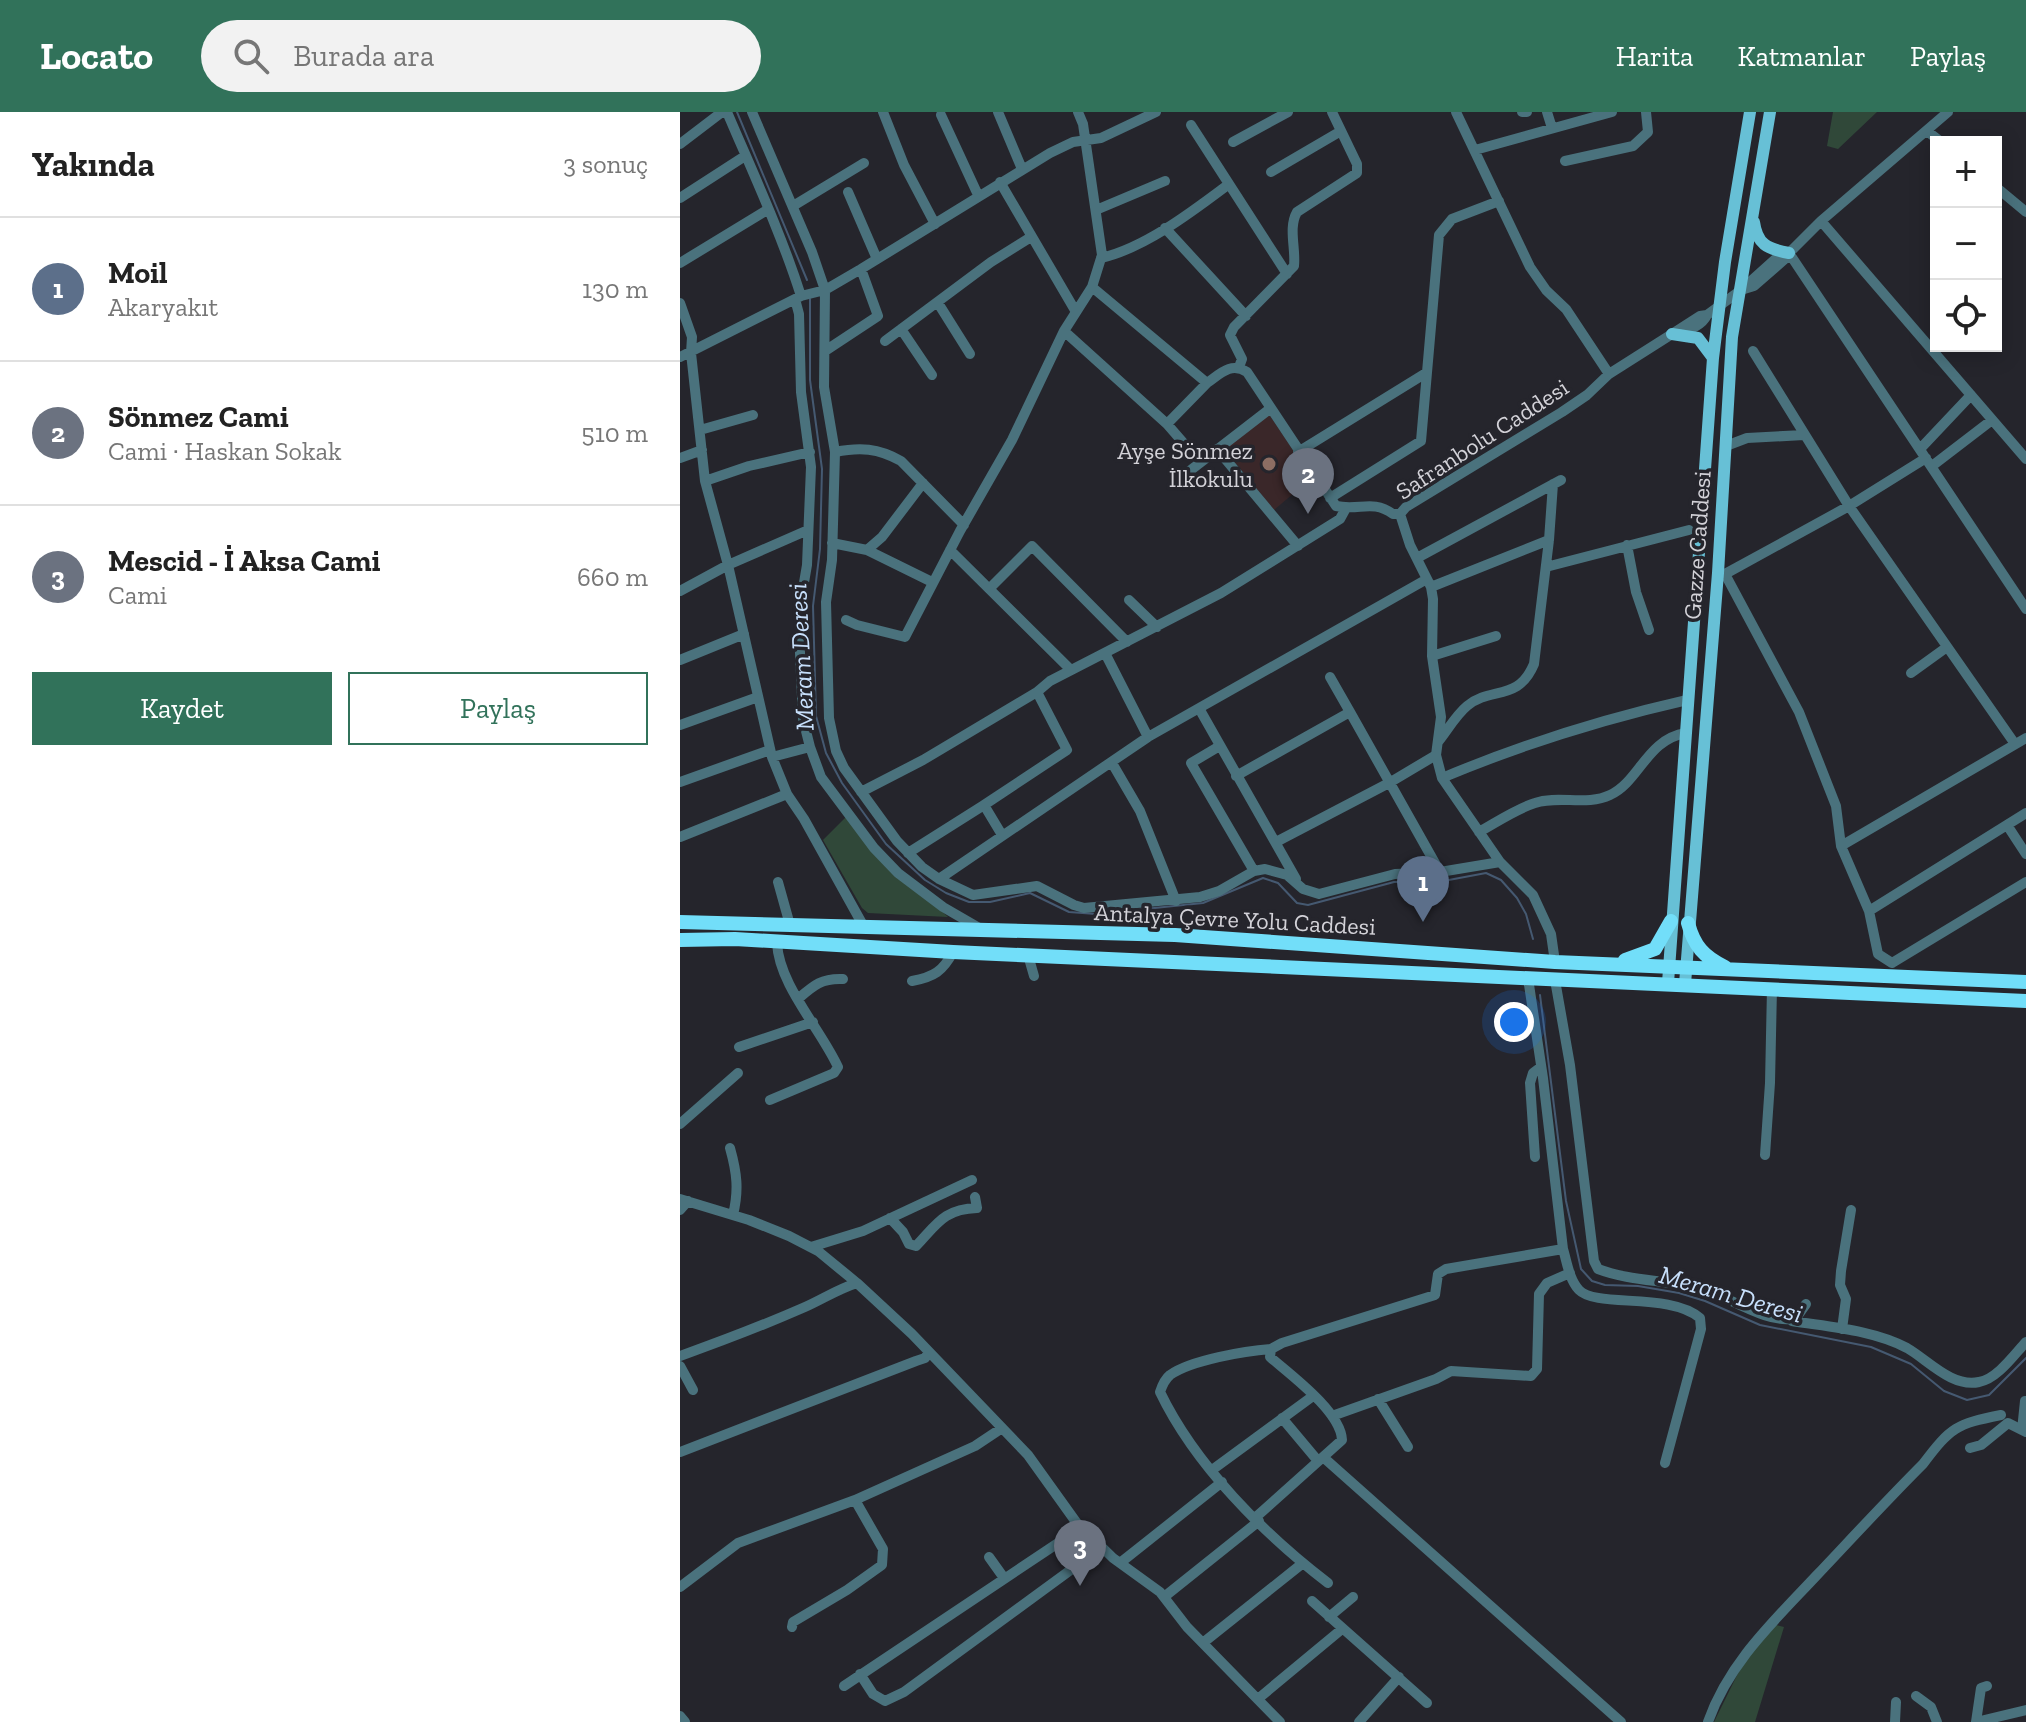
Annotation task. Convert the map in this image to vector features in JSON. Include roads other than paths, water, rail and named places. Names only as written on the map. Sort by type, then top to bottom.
[{"type":"highway","points":[[1609,964],[1655,949],[1671,921]]},
{"type":"highway","name":"Antalya Çevre Yolu Caddesi","points":[[680,922],[1175,935],[1555,962],[1729,969],[1891,969],[2026,982]]},
{"type":"highway","points":[[1688,923],[1702,953],[1729,969]]},
{"type":"highway","name":"Antalya Çevre Yolu Caddesi","points":[[680,940],[735,939],[953,952],[2026,1001]]},
{"type":"main road","name":"Gazze Caddesi","points":[[1668,983],[1713,358],[1750,112]]},
{"type":"main road","name":"Gazze Caddesi","points":[[1685,984],[1721,573],[1732,337],[1770,112]]},
{"type":"main road","points":[[1753,215],[1756,235],[1763,245],[1789,253]]},
{"type":"main road","points":[[1672,334],[1698,338],[1713,358]]},
{"type":"street","points":[[680,144],[725,112],[784,242],[798,298],[801,392],[810,452],[807,565],[801,600],[803,719],[821,777],[874,848],[898,873],[943,907],[982,930]]},
{"type":"street","points":[[752,112],[825,290],[827,411],[835,452],[832,543],[826,602],[829,718],[836,751],[861,792],[908,853],[939,879],[973,895],[1037,886],[1084,908],[1176,901],[1219,891],[1254,871],[1277,870],[1297,882]]},
{"type":"street","points":[[883,112],[904,165],[935,224]]},
{"type":"street","points":[[998,112],[1022,169]]},
{"type":"street","points":[[846,620],[905,637],[932,582],[1012,440],[1064,331],[1092,287],[1101,258],[1085,140],[1078,112]]},
{"type":"street","points":[[680,357],[798,298],[825,290],[978,195],[1073,142],[1101,138],[1156,112]]},
{"type":"street","points":[[1233,142],[1288,112]]},
{"type":"street","points":[[1239,367],[1242,359],[1230,335],[1294,266],[1296,253],[1291,222],[1297,212],[1357,173],[1357,164],[1332,112]]},
{"type":"street","points":[[1456,112],[1530,267],[1546,290],[1566,309],[1609,374]]},
{"type":"street","points":[[1547,112],[1552,128]]},
{"type":"street","points":[[1475,150],[1612,112]]},
{"type":"street","points":[[1565,161],[1633,146],[1648,132],[1646,112]]},
{"type":"street","name":"Safranbolu Caddesi","points":[[1555,962],[1551,934],[1533,895],[1500,862],[1442,778],[1436,749],[1441,717],[1432,656],[1429,583],[1400,514],[1406,507],[1562,412],[1587,395],[1609,374],[1720,306],[1781,254],[1789,253],[1821,221],[1948,112]]},
{"type":"street","points":[[941,115],[978,195]]},
{"type":"street","points":[[1191,125],[1287,274]]},
{"type":"street","points":[[1271,172],[1341,131]]},
{"type":"street","points":[[1927,131],[1933,136]]},
{"type":"street","points":[[680,198],[745,156]]},
{"type":"street","points":[[793,206],[864,163]]},
{"type":"street","points":[[1096,210],[1165,181]]},
{"type":"street","points":[[1000,182],[1076,312]]},
{"type":"street","points":[[1101,258],[1116,255],[1165,228],[1229,184]]},
{"type":"street","points":[[848,192],[877,259]]},
{"type":"street","points":[[2002,192],[2026,212]]},
{"type":"street","points":[[1330,498],[1421,441],[1439,235],[1452,219],[1499,201]]},
{"type":"street","points":[[680,263],[767,210]]},
{"type":"street","points":[[1821,221],[2026,459]]},
{"type":"street","points":[[1165,228],[1246,316]]},
{"type":"street","points":[[885,341],[991,262],[1031,237]]},
{"type":"street","points":[[1789,253],[2026,609]]},
{"type":"street","points":[[825,351],[878,316],[861,269]]},
{"type":"street","points":[[1092,287],[1207,383]]},
{"type":"street","points":[[680,303],[692,337],[691,353],[705,481],[728,565],[771,754],[787,794],[864,927]]},
{"type":"street","points":[[938,303],[970,354]]},
{"type":"street","points":[[901,329],[932,375]]},
{"type":"street","points":[[1064,331],[1167,424],[1200,462]]},
{"type":"street","points":[[1753,351],[1849,506],[2015,744]]},
{"type":"street","points":[[1167,424],[1207,383],[1229,368],[1239,367],[1247,372],[1336,506],[1381,506],[1393,514],[1400,514]]},
{"type":"street","points":[[1298,452],[1426,373]]},
{"type":"street","points":[[1926,458],[1971,395]]},
{"type":"street","points":[[1174,483],[1271,408]]},
{"type":"street","points":[[700,430],[753,415]]},
{"type":"street","points":[[1992,420],[1849,506],[1721,573],[1799,712],[1836,806],[1841,846],[1869,911],[1878,954],[1891,969],[2026,882]]},
{"type":"street","points":[[1726,446],[1747,438],[1804,435]]},
{"type":"street","points":[[835,452],[861,447],[888,453],[901,461],[964,525]]},
{"type":"street","points":[[1217,449],[1298,546]]},
{"type":"street","points":[[680,458],[702,450]]},
{"type":"street","points":[[705,481],[749,466],[810,452]]},
{"type":"street","points":[[1276,842],[1389,783],[1436,749],[1468,705],[1519,686],[1527,680],[1534,664],[1557,482],[1417,558]]},
{"type":"street","points":[[867,550],[882,537],[923,483]]},
{"type":"street","points":[[861,792],[923,760],[1037,692],[1050,681],[1221,593],[1340,519],[1346,508]]},
{"type":"street","points":[[680,591],[728,565],[808,530]]},
{"type":"street","points":[[1546,567],[1689,530]]},
{"type":"street","points":[[939,879],[1148,737],[1429,583],[1549,540]]},
{"type":"street","points":[[832,543],[867,550],[932,582]]},
{"type":"street","points":[[1627,545],[1636,592],[1649,630]]},
{"type":"street","points":[[990,588],[1032,546],[1127,642]]},
{"type":"street","points":[[950,550],[1071,670]]},
{"type":"street","points":[[1129,600],[1157,627]]},
{"type":"street","points":[[680,660],[744,634]]},
{"type":"street","points":[[1432,656],[1496,636]]},
{"type":"street","points":[[1911,673],[1947,647]]},
{"type":"street","points":[[1105,653],[1148,737]]},
{"type":"street","points":[[1330,677],[1440,872]]},
{"type":"street","points":[[908,853],[1067,750],[1037,692]]},
{"type":"street","points":[[680,725],[758,697]]},
{"type":"street","points":[[1442,778],[1512,749],[1596,722],[1687,700]]},
{"type":"street","points":[[1200,710],[1218,747],[1303,889],[1319,894],[1395,874],[1440,872],[1500,862]]},
{"type":"street","points":[[1236,776],[1350,712]]},
{"type":"street","points":[[1479,832],[1537,802],[1601,799],[1613,794],[1659,744],[1686,733]]},
{"type":"street","points":[[1841,846],[2026,738]]},
{"type":"street","points":[[680,782],[771,754],[810,747]]},
{"type":"street","points":[[1218,747],[1191,763],[1254,871]]},
{"type":"street","points":[[1112,763],[1140,811],[1176,901]]},
{"type":"street","points":[[680,837],[787,794]]},
{"type":"street","points":[[984,805],[1002,835]]},
{"type":"street","points":[[1869,911],[2026,813]]},
{"type":"street","points":[[2007,825],[2026,854]]},
{"type":"street","points":[[778,882],[790,925]]},
{"type":"street","points":[[770,1100],[834,1073],[838,1067],[781,965],[777,943]]},
{"type":"street","points":[[912,981],[944,969],[953,952]]},
{"type":"street","points":[[1028,955],[1034,976]]},
{"type":"street","points":[[1528,978],[1563,1249],[1578,1289],[1589,1297],[1669,1305],[1700,1318],[1701,1329],[1665,1463]]},
{"type":"street","points":[[799,998],[819,981],[843,979]]},
{"type":"street","points":[[1555,980],[1570,1065],[1594,1261],[1598,1269],[1679,1282],[1714,1293],[1757,1313],[1879,1338],[1906,1348],[1960,1382],[1979,1382],[1993,1375],[2026,1342]]},
{"type":"street","points":[[1765,1155],[1772,988]]},
{"type":"street","points":[[739,1047],[813,1022]]},
{"type":"street","points":[[1535,1157],[1530,1083],[1533,1073],[1541,1067]]},
{"type":"street","points":[[680,1124],[738,1073]]},
{"type":"street","points":[[730,1148],[738,1184],[733,1215]]},
{"type":"street","points":[[811,1247],[890,1218],[972,1180]]},
{"type":"street","points":[[890,1218],[909,1244],[916,1246],[940,1218],[964,1209],[977,1208],[975,1197]]},
{"type":"street","points":[[680,1210],[684,1200],[789,1236],[811,1247],[857,1283],[929,1352],[1028,1455],[1082,1527],[1120,1563],[1164,1597],[1187,1627],[1280,1722]]},
{"type":"street","points":[[1842,1329],[1846,1299],[1840,1285],[1841,1271],[1851,1210]]},
{"type":"street","points":[[1328,1583],[1303,1563],[1212,1470],[1173,1419],[1160,1392],[1163,1384],[1170,1375],[1190,1366],[1242,1352],[1271,1349],[1311,1333],[1435,1295],[1438,1274],[1446,1269],[1563,1249]]},
{"type":"street","points":[[1332,1416],[1451,1371],[1535,1374],[1539,1294],[1547,1283],[1570,1273]]},
{"type":"street","points":[[680,1356],[809,1306],[841,1288],[857,1283]]},
{"type":"street","points":[[1790,1320],[1796,1318],[1806,1304]]},
{"type":"street","points":[[1164,1597],[1258,1519],[1342,1440],[1342,1431],[1332,1416],[1270,1357],[1271,1349]]},
{"type":"street","points":[[680,1452],[925,1358],[929,1352]]},
{"type":"street","points":[[680,1366],[693,1390]]},
{"type":"street","points":[[1212,1470],[1313,1396]]},
{"type":"street","points":[[1378,1399],[1408,1447]]},
{"type":"street","points":[[2024,1431],[2025,1401]]},
{"type":"street","points":[[1708,1722],[1713,1706],[1766,1627],[1923,1464],[1943,1437],[1963,1423],[2003,1416],[2024,1431]]},
{"type":"street","points":[[1970,1448],[1981,1445],[2003,1416]]},
{"type":"street","points":[[1282,1418],[1320,1459],[1621,1722]]},
{"type":"street","points":[[680,1587],[738,1543],[855,1500],[975,1446],[1002,1428]]},
{"type":"street","points":[[1120,1563],[1222,1482]]},
{"type":"street","points":[[792,1627],[793,1622],[882,1565],[883,1549],[855,1500]]},
{"type":"street","points":[[844,1686],[1082,1527]]},
{"type":"street","points":[[860,1674],[873,1694],[885,1701],[904,1692],[1102,1547]]},
{"type":"street","points":[[989,1557],[1004,1578]]},
{"type":"street","points":[[1204,1642],[1303,1563]]},
{"type":"street","points":[[1329,1617],[1353,1597]]},
{"type":"street","points":[[1312,1601],[1427,1703]]},
{"type":"street","points":[[1259,1698],[1342,1629]]},
{"type":"street","points":[[1359,1722],[1399,1677]]},
{"type":"street","points":[[1987,1686],[1981,1688],[1979,1693],[1976,1722],[2026,1710]]},
{"type":"street","points":[[1916,1696],[1931,1707],[1937,1722]]},
{"type":"street","points":[[1895,1722],[1896,1702]]},
{"type":"street","points":[[680,1716],[685,1722]]},
{"type":"waterway","name":"Meram Deresi","points":[[737,112],[807,280]]},
{"type":"waterway","name":"Meram Deresi","points":[[810,299],[810,380],[822,469],[820,549],[813,606],[816,716],[826,753],[842,783],[886,844],[925,880],[969,902],[990,902],[1030,893],[1069,912],[1096,914],[1203,903],[1263,878],[1278,883],[1297,903],[1308,905],[1394,882],[1438,882],[1486,873],[1501,880],[1517,898],[1526,914],[1533,939]]},
{"type":"waterway","name":"Meram Deresi","points":[[1540,995],[1566,1201],[1581,1269],[1592,1281],[1679,1293],[1760,1325],[1871,1347],[1911,1364],[1944,1391],[1967,1400],[1989,1395],[2026,1358]]},
{"type":"place","name":"Ayşe Sönmez İlkokulu","points":[[1269,464]]},
{"type":"place","name":"Sönmez Cami","points":[[1308,514]]},
{"type":"place","name":"Moil","points":[[1423,922]]},
{"type":"place","name":"Mescid - İ Aksa Cami","points":[[1080,1586]]}]
